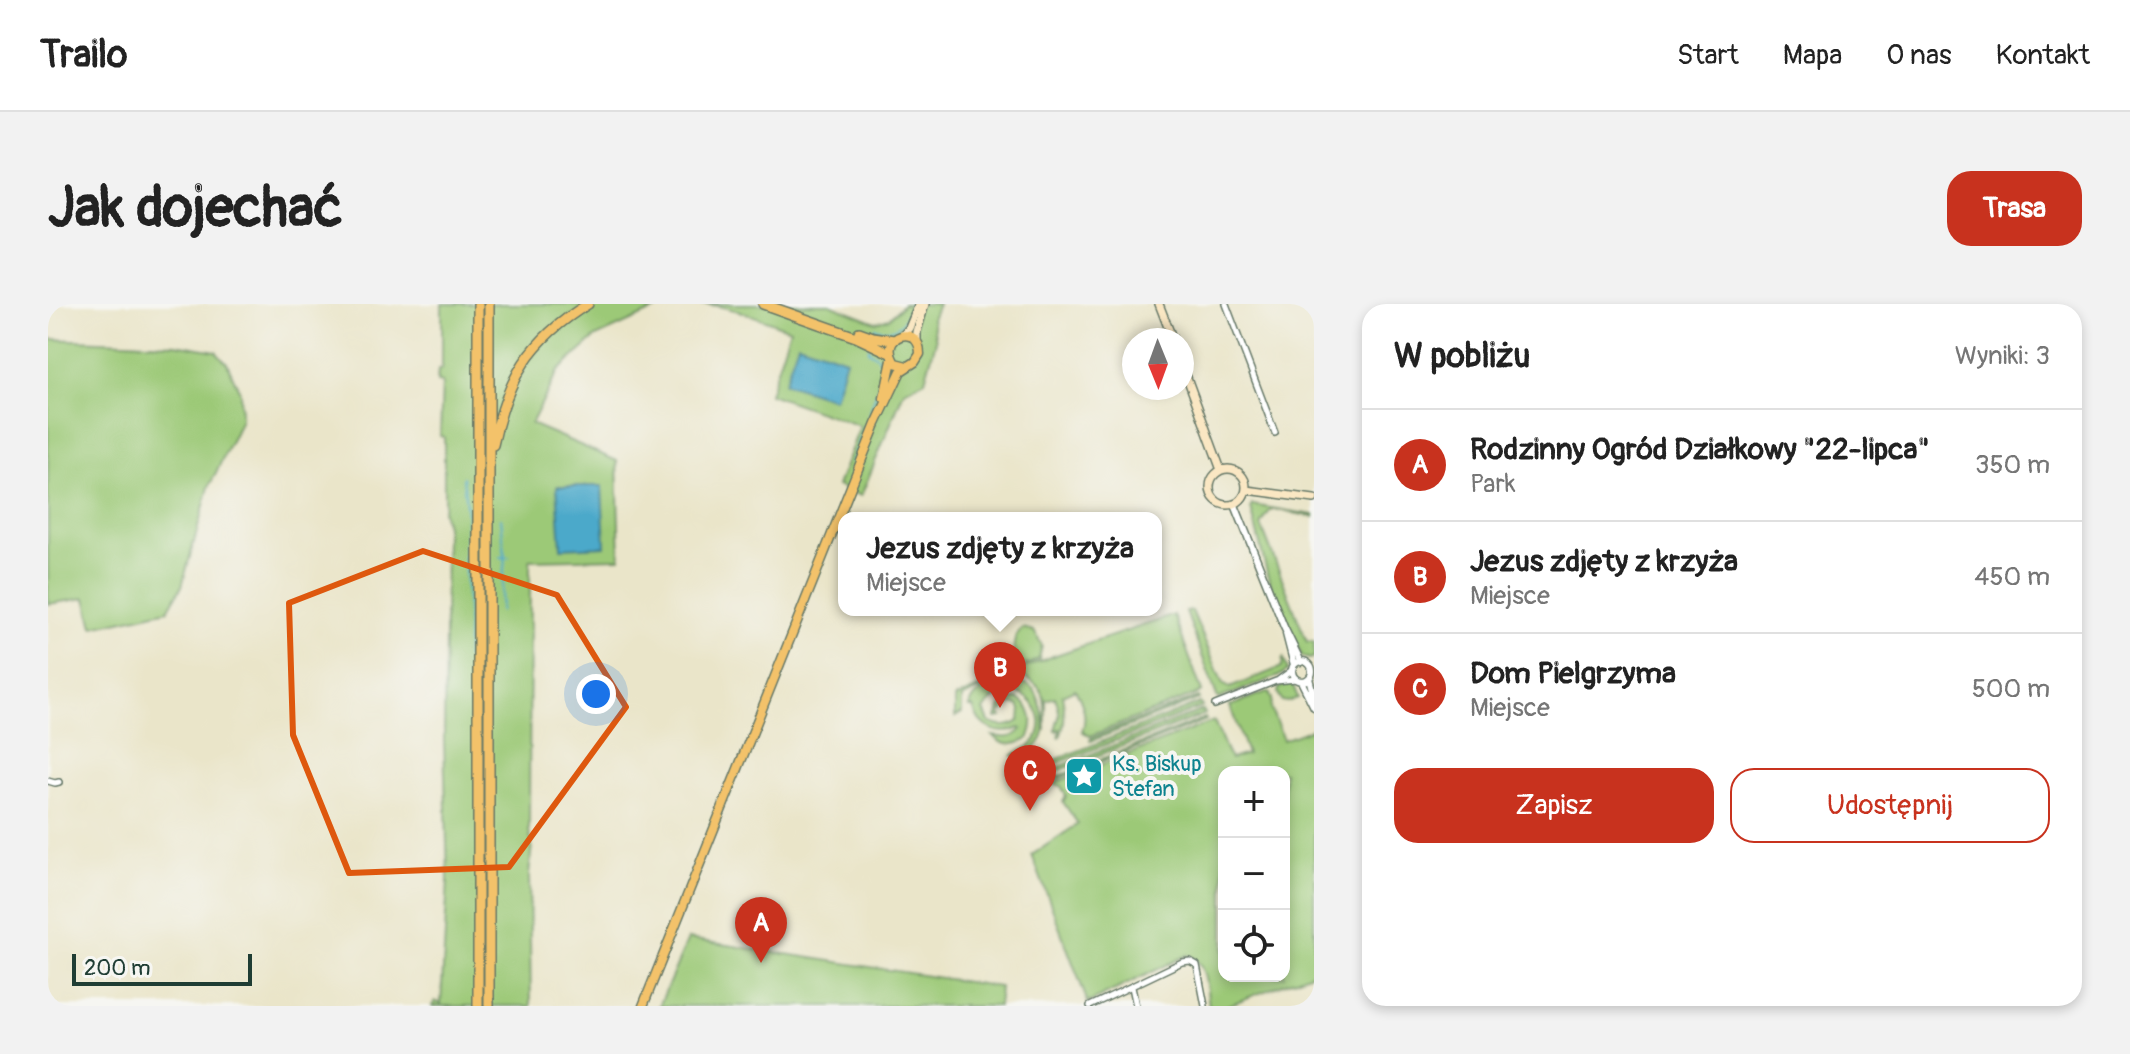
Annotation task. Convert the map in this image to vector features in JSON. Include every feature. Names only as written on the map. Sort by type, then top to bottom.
[{"type":"highway","points":[[478,304],[478,1006]]},
{"type":"highway","points":[[489,304],[489,1006]]},
{"type":"highway","points":[[489,465],[501,410],[517,373],[551,330],[588,304]]},
{"type":"highway","points":[[763,304],[856,337],[891,357]]},
{"type":"highway","points":[[780,304],[873,337],[899,338]]},
{"type":"main road","points":[[879,419],[890,349],[909,328],[922,304]]},
{"type":"main road","points":[[842,512],[901,371],[919,359],[921,350],[917,332],[922,304]]},
{"type":"main road","points":[[1159,304],[1168,328]]},
{"type":"main road","points":[[899,338],[909,336],[917,341]]},
{"type":"main road","points":[[891,357],[898,364],[907,366]]},
{"type":"main road","points":[[1194,397],[1221,470]]},
{"type":"main road","points":[[1229,469],[1239,473],[1246,482],[1247,490],[1243,499],[1235,505],[1221,504],[1211,494],[1211,480],[1221,470],[1229,469]]},
{"type":"main road","points":[[1247,490],[1314,499]]},
{"type":"main road","points":[[643,1006],[838,521]]},
{"type":"street","points":[[1226,304],[1275,433]]},
{"type":"street","points":[[1235,505],[1314,707]]},
{"type":"street","points":[[1215,705],[1276,681],[1302,679],[1311,669],[1307,663],[1296,665],[1276,681]]},
{"type":"street","points":[[1302,679],[1314,697]]},
{"type":"street","points":[[48,781],[59,782]]},
{"type":"street","points":[[1090,1006],[1190,961],[1197,965],[1205,1006]]},
{"type":"street","points":[[1132,987],[1136,1006]]},
{"type":"highlighted area","points":[[423,551],[557,595],[626,707],[509,867],[349,873],[293,735],[289,603]]},
{"type":"green space","points":[[442,304],[668,304],[596,337],[558,371],[531,424],[617,461],[620,558],[530,560],[531,1006],[432,1006],[435,1001],[441,1004],[448,879],[444,741],[446,526],[442,511],[442,383],[437,382],[438,370],[442,369]]},
{"type":"green space","points":[[698,304],[830,304],[876,322],[889,318],[903,304],[938,304],[932,319],[936,341],[925,380],[904,391],[861,496],[837,486],[860,426],[769,394],[790,329],[734,310]]},
{"type":"green space","points":[[48,339],[176,344],[216,351],[227,363],[240,392],[241,420],[209,487],[182,586],[168,610],[93,627],[86,598],[48,604]]},
{"type":"green space","points":[[1252,505],[1314,515],[1273,509],[1261,525],[1307,642],[1314,643],[1314,657],[1310,659],[1302,657],[1268,577]]},
{"type":"green space","points":[[1192,611],[1223,684],[1230,688],[1282,667],[1283,657],[1288,670],[1218,699],[1186,612]]},
{"type":"green space","points":[[1174,615],[1202,692],[1090,736],[1082,731],[1084,715],[1075,689],[1062,695],[1064,717],[1059,738],[1060,729],[1056,729],[1059,712],[1055,697],[1046,700],[1046,731],[1042,694],[1029,680],[1015,675],[962,698],[962,713],[955,717],[955,698],[1050,657]]},
{"type":"green space","points":[[1023,628],[1034,631],[1042,646],[1039,659],[1026,665],[1016,664],[1014,649],[1016,636]]},
{"type":"green space","points":[[1012,681],[1026,684],[1034,690],[1042,708],[1044,733],[1033,750],[1012,756],[1031,745],[1039,732],[1040,720],[1029,699],[1019,693],[1007,692],[995,697],[984,710],[989,722],[1005,726],[1020,720],[1021,709],[1011,704],[1000,713],[1002,717],[996,718],[1003,704],[1018,699],[1023,702],[1032,716],[1030,733],[1028,739],[1013,744],[1005,744],[993,736],[1013,736],[1022,729],[1005,732],[991,729],[980,721],[973,707],[969,707],[986,688]]},
{"type":"green space","points":[[1292,683],[1298,698],[1282,701],[1279,688]]},
{"type":"green space","points":[[1266,692],[1272,699],[1271,709],[1283,740],[1312,729],[1314,972],[1290,981],[1290,766],[1218,766],[1218,982],[1288,982],[1226,1006],[1209,1006],[1202,969],[1194,958],[1187,955],[1088,1003],[1032,855],[1078,824],[1063,802],[1066,796],[1061,786],[1052,784],[1214,721],[1230,759],[1247,754],[1230,706]]},
{"type":"green space","points":[[1199,699],[1090,740],[1091,738]]},
{"type":"green space","points":[[1200,703],[1202,707],[1044,766],[1055,760]]},
{"type":"green space","points":[[1203,710],[1205,714],[1045,776],[1046,772]]},
{"type":"green space","points":[[1205,718],[1206,720],[1049,780]]},
{"type":"green space","points":[[688,939],[1000,987],[998,1006],[659,1006]]},
{"type":"water","points":[[798,343],[846,359],[834,399],[784,383]]},
{"type":"water","points":[[557,486],[602,486],[605,546],[561,548]]},
{"type":"waterway","points":[[875,330],[890,330],[899,326],[911,304]]},
{"type":"waterway","points":[[869,348],[878,357],[883,372],[869,416]]},
{"type":"waterway","points":[[852,462],[865,426]]},
{"type":"waterway","points":[[463,477],[467,514],[464,557],[468,557]]},
{"type":"waterway","points":[[500,612],[505,557],[501,518]]},
{"type":"waterway","points":[[464,557],[467,658]]},
{"type":"waterway","points":[[501,557],[509,557]]},
{"type":"place","name":"Jezus zdjęty z krzyża","points":[[1000,708]]},
{"type":"place","name":"Ks. Biskup Stefan","points":[[1084,776]]},
{"type":"place","name":"Dom Pielgrzyma","points":[[1030,811]]},
{"type":"place","name":"Rodzinny Ogród Działkowy \"22-lipca\"","points":[[761,963]]}]
